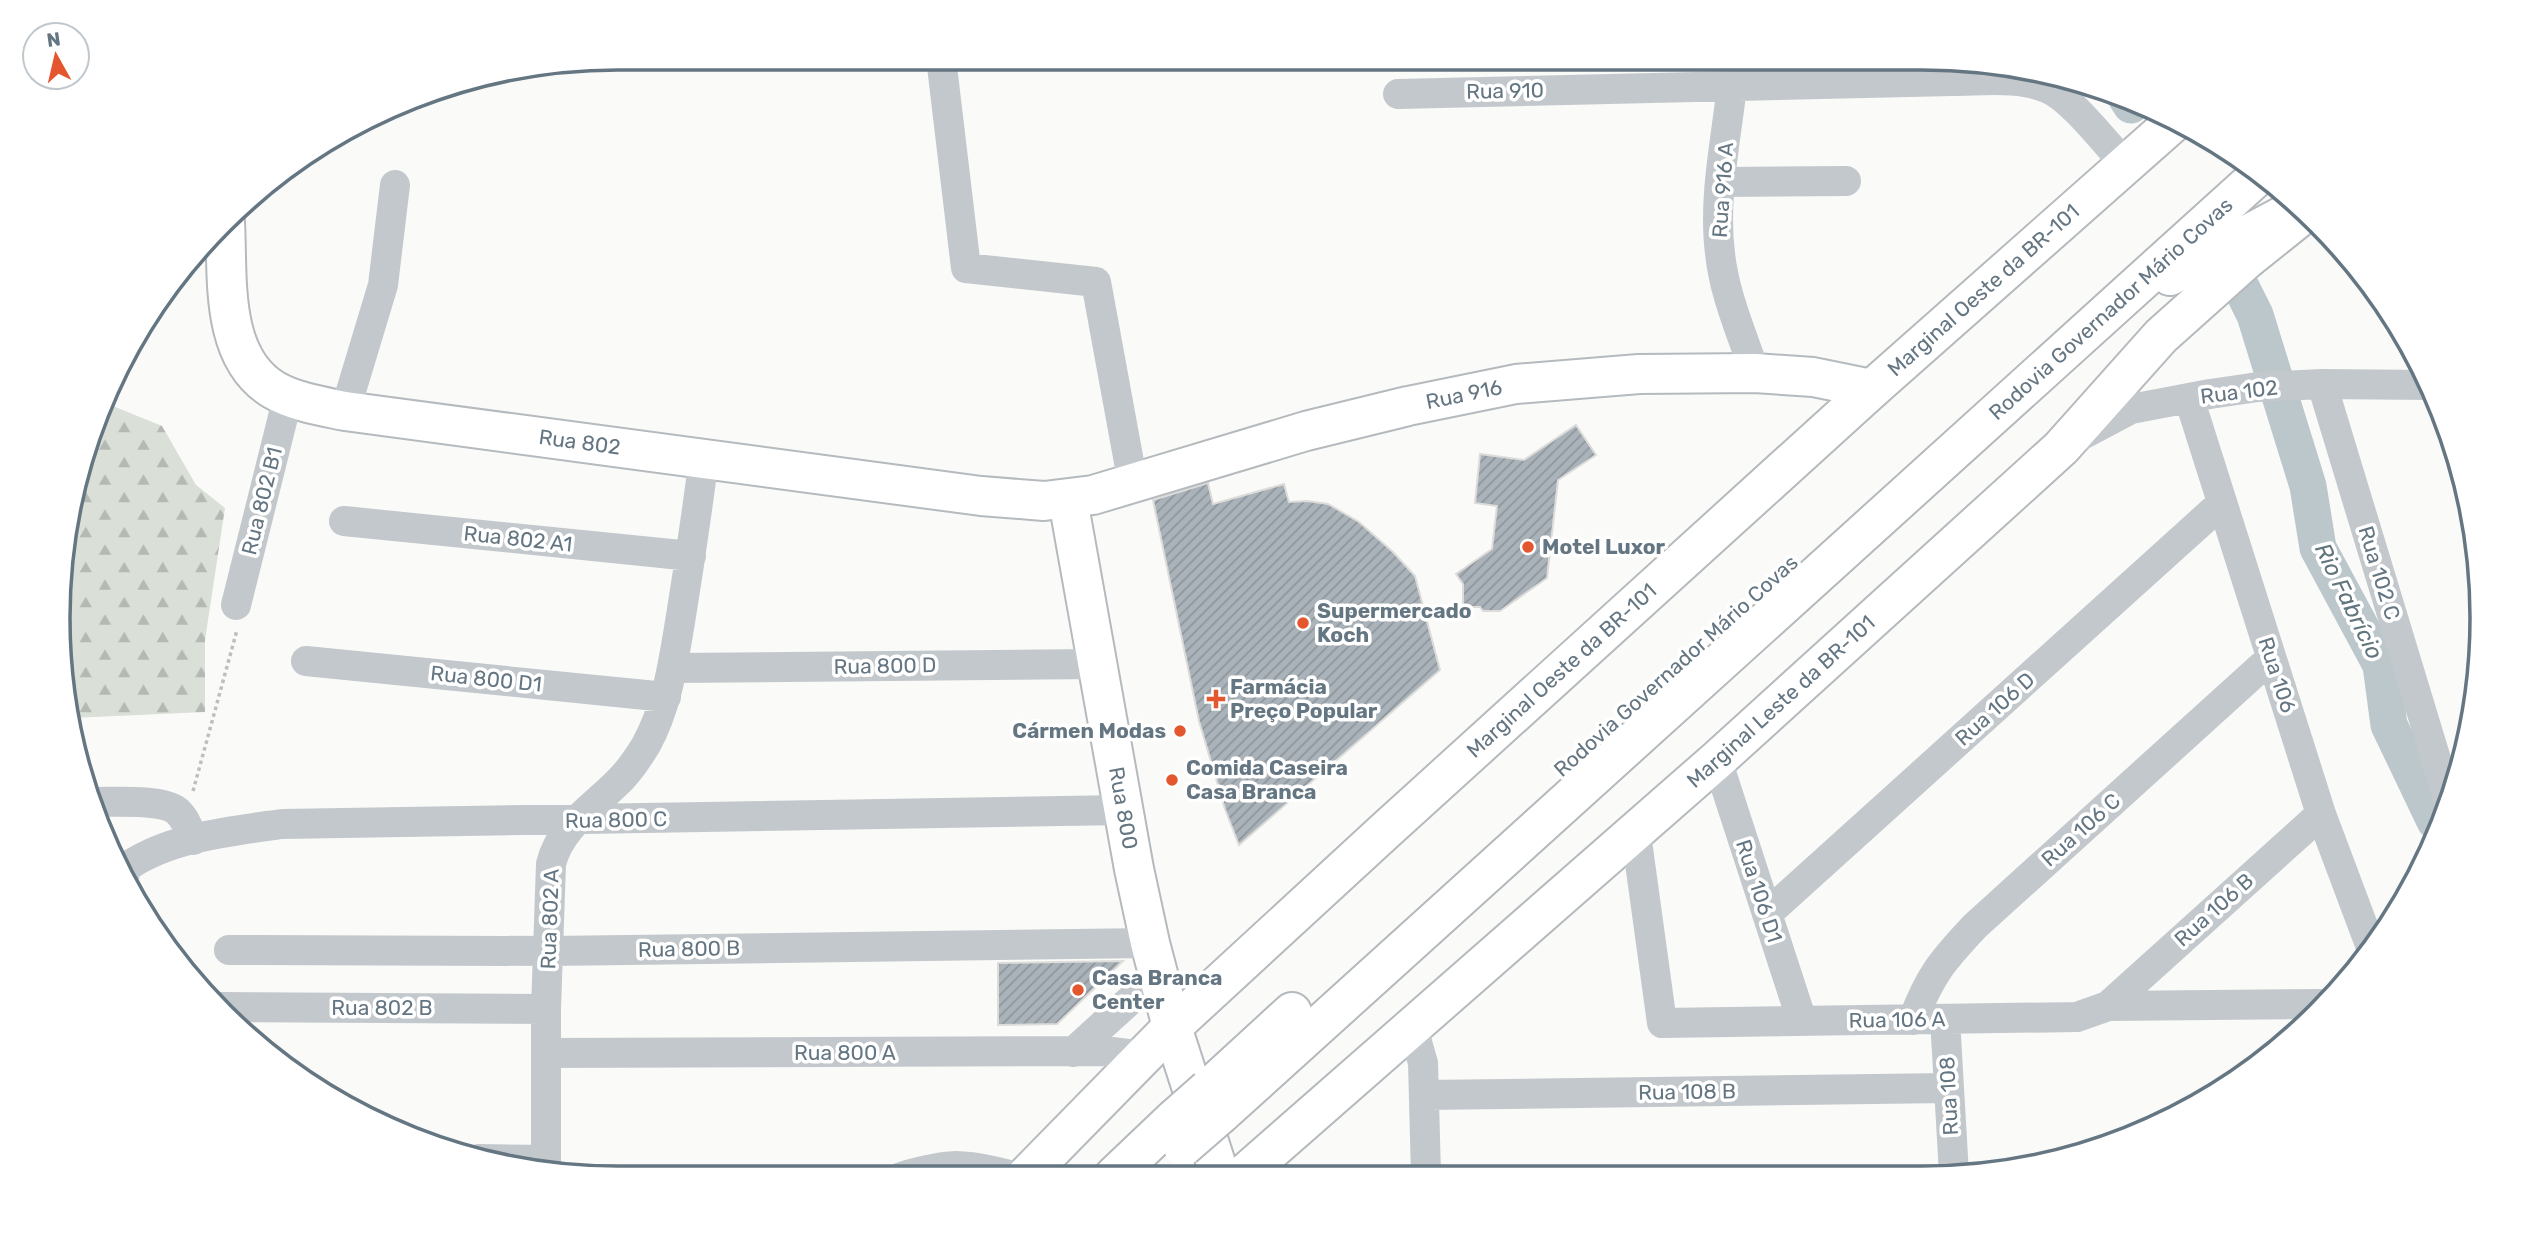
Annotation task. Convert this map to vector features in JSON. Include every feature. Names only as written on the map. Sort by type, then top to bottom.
[{"type":"main road","name":"Marginal Oeste da BR-101","points":[[1037,1166],[1172,1027],[1872,389],[2167,128]]},
{"type":"main road","name":"Rodovia Governador Mário Covas","points":[[1159,1166],[1195,1110],[2231,166]]},
{"type":"main road","name":"Rodovia Governador Mário Covas","points":[[1127,1166],[1195,1110],[2086,330],[2253,181]]},
{"type":"main road","points":[[2086,330],[2185,266],[2289,212]]},
{"type":"main road","name":"Marginal Leste da BR-101","points":[[1254,1166],[1636,834],[2061,448],[2161,336],[2297,219]]},
{"type":"main road","name":"Rua 802","points":[[226,236],[230,308],[239,347],[248,365],[261,381],[288,397],[310,404],[345,411],[704,457],[935,491],[1044,501],[1068,500]]},
{"type":"main road","name":"Rua 916","points":[[1068,500],[1133,484],[1306,431],[1408,406],[1516,384],[1639,374],[1755,373],[1813,377],[1872,389]]},
{"type":"main road","name":"Rua 800","points":[[1068,500],[1124,810],[1154,958],[1195,1110],[1216,1166]]},
{"type":"main road","points":[[1154,958],[1181,988],[1206,996],[1190,1050],[1195,1110]]},
{"type":"main road","points":[[1144,1056],[1173,1066],[1195,1110]]},
{"type":"street","points":[[942,70],[966,268],[1096,282],[1133,484]]},
{"type":"street","name":"Rua 910","points":[[1398,94],[1953,81],[2026,82],[2052,90],[2064,99],[2126,164]]},
{"type":"street","name":"Rua 916 A","points":[[1732,86],[1722,182],[1720,253],[1729,294],[1755,373]]},
{"type":"street","points":[[1722,182],[1846,181]]},
{"type":"street","points":[[345,411],[383,285],[395,185]]},
{"type":"street","name":"Rua 102","points":[[2061,448],[2131,409],[2189,398],[2258,387],[2322,384],[2417,385]]},
{"type":"street","name":"Rua 102 C","points":[[2322,384],[2444,785]]},
{"type":"street","name":"Rua 802 B1","points":[[236,605],[288,397]]},
{"type":"street","name":"Rua 106","points":[[2189,398],[2321,814],[2367,937]]},
{"type":"street","name":"Rua 802 A","points":[[546,1161],[546,1009],[551,864],[554,851],[575,821],[618,783],[633,765],[658,721],[672,668],[704,457]]},
{"type":"street","name":"Rua 106 D","points":[[1767,914],[2222,503]]},
{"type":"street","name":"Rua 802 A1","points":[[344,521],[691,556]]},
{"type":"street","name":"Rua 106 C","points":[[1913,1020],[1926,985],[1944,959],[1975,926],[2272,658]]},
{"type":"street","name":"Rua 800 D1","points":[[306,661],[666,697]]},
{"type":"street","name":"Rua 800 D","points":[[672,668],[1098,664]]},
{"type":"street","name":"Rua 106 D1","points":[[1717,760],[1802,1021]]},
{"type":"street","points":[[102,802],[160,804],[176,809],[189,830]]},
{"type":"street","name":"Rua 800 C","points":[[129,865],[189,830],[282,824],[1124,810]]},
{"type":"street","name":"Rua 106 B","points":[[2108,1006],[2321,814]]},
{"type":"street","name":"Rua 106 A","points":[[1636,834],[1662,1023],[2077,1017],[2108,1006],[2310,1004]]},
{"type":"street","name":"Rua 800 B","points":[[229,950],[1154,958]]},
{"type":"street","points":[[1073,1052],[1154,958]]},
{"type":"street","name":"Rua 802 B","points":[[233,1007],[546,1009]]},
{"type":"street","name":"Rua 108","points":[[1945,1019],[1953,1165]]},
{"type":"street","points":[[1413,1028],[1423,1063],[1426,1166]]},
{"type":"street","name":"Rua 800 A","points":[[547,1053],[1104,1051],[1144,1056]]},
{"type":"street","name":"Rua 108 B","points":[[1424,1095],[1949,1088]]},
{"type":"path","points":[[189,830],[239,625],[236,605]]},
{"type":"green space","points":[[113,406],[162,426],[196,485],[225,508],[205,640],[205,712],[80,718],[71,654],[71,582],[89,476]]},
{"type":"building","points":[[1576,425],[1596,455],[1558,480],[1547,578],[1500,611],[1463,607],[1463,584],[1456,574],[1492,549],[1497,506],[1475,503],[1480,454],[1524,460]]},
{"type":"building","name":"Supermercado Koch","points":[[1208,483],[1213,504],[1284,484],[1289,502],[1328,504],[1359,522],[1415,576],[1440,670],[1239,845],[1225,809],[1199,721],[1153,500]]},
{"type":"building","points":[[1123,961],[1057,1024],[998,1025],[998,963]]},
{"type":"waterway","name":"Rio Fabrício","points":[[2242,289],[2255,315],[2308,486],[2318,548],[2381,665],[2389,725],[2433,816]]},
{"type":"place","name":"Motel Luxor","points":[[1528,547]]},
{"type":"place","name":"Supermercado Koch","points":[[1303,623]]},
{"type":"place","name":"Farmácia Preço Popular","points":[[1216,699]]},
{"type":"place","name":"Cármen Modas","points":[[1180,731]]},
{"type":"place","name":"Comida Caseira Casa Branca","points":[[1172,780]]},
{"type":"place","name":"Casa Branca Center","points":[[1078,990]]}]
